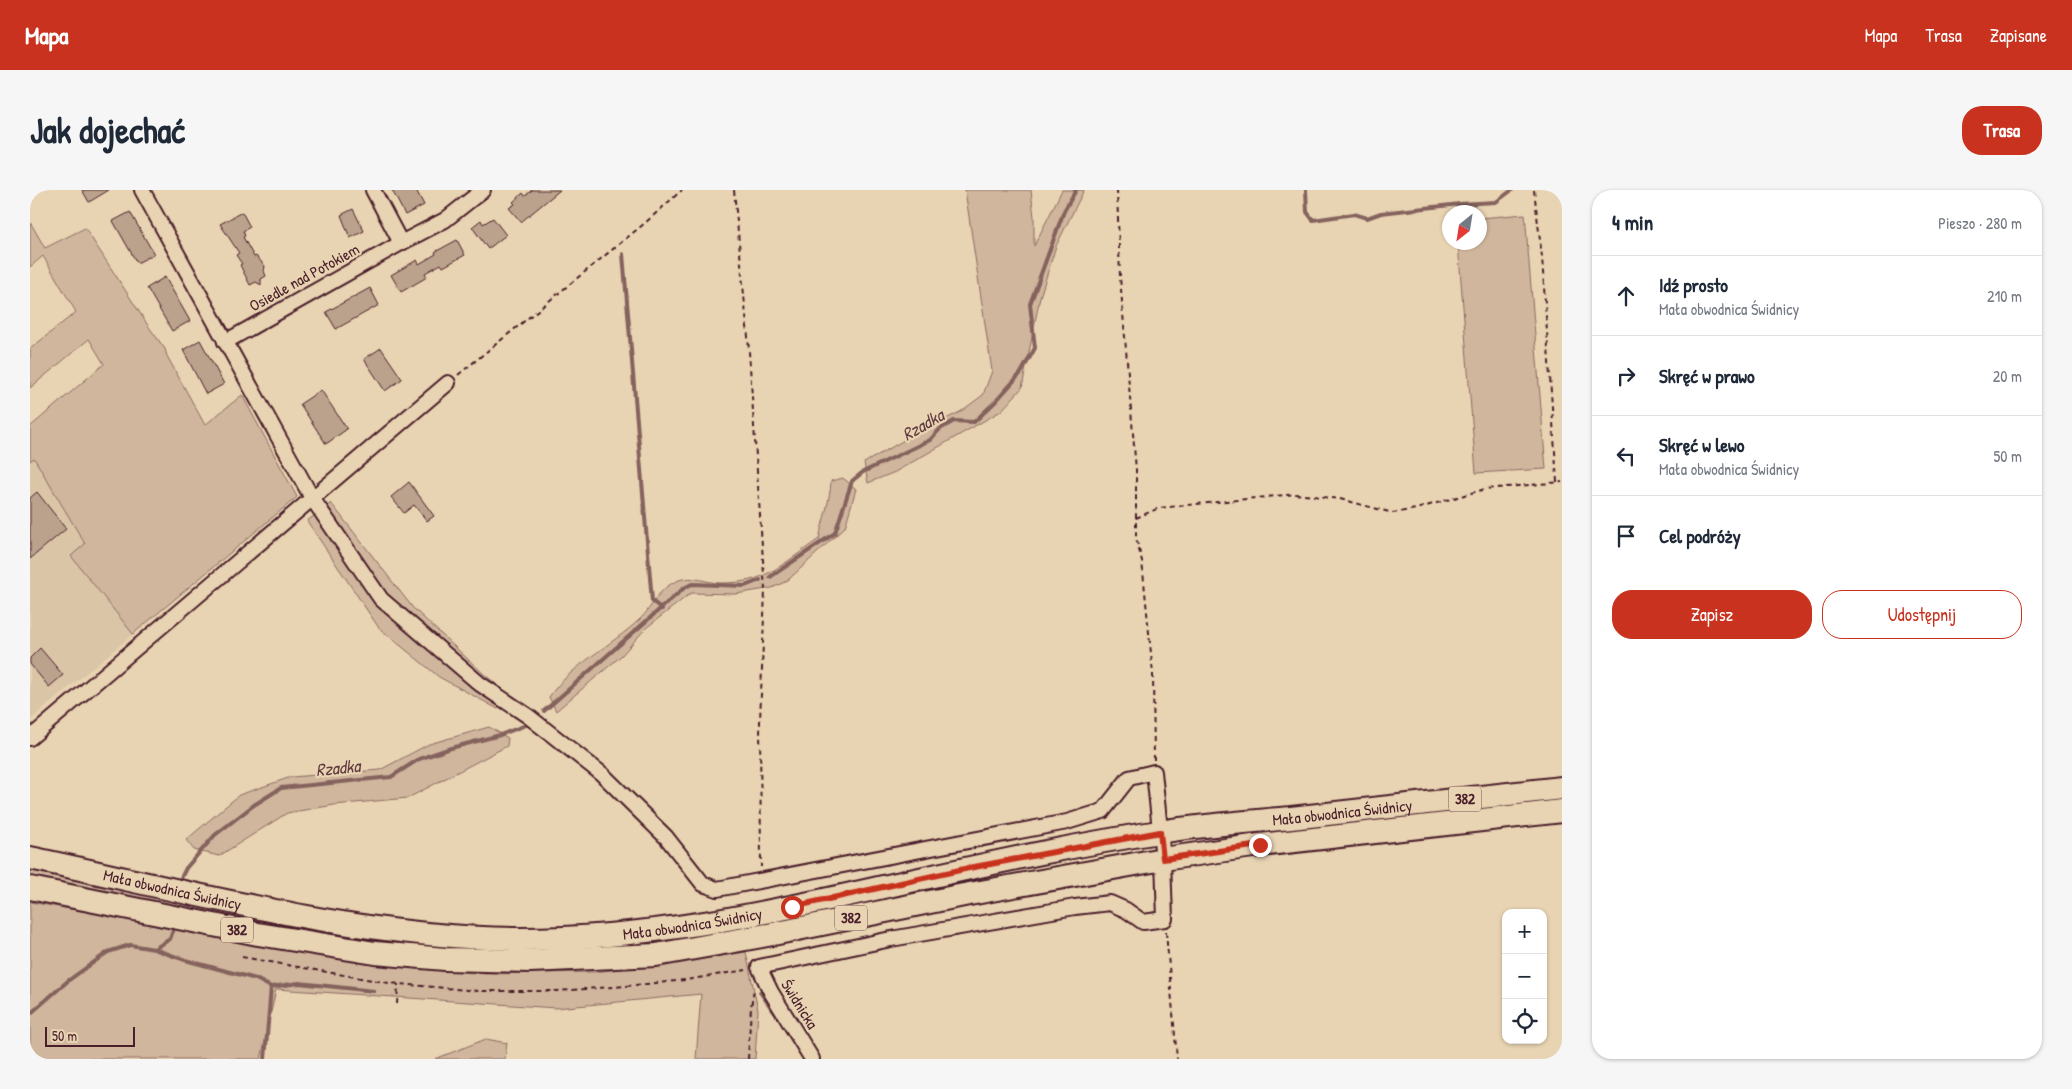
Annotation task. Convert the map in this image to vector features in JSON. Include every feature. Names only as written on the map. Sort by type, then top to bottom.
[{"type":"main road","name":"Mała obwodnica Świdnicy","points":[[30,858],[290,914],[441,936],[524,939],[648,932],[712,922],[792,907],[969,868],[1160,832],[1562,788]]},
{"type":"main road","name":"Mała obwodnica Świdnicy","points":[[30,888],[258,934],[375,953],[445,959],[530,961],[656,954],[773,934],[964,895],[1163,859],[1260,845],[1562,811]]},
{"type":"street","points":[[142,190],[312,498],[381,599],[480,684],[528,716],[602,774],[666,837],[703,884],[717,889],[764,881],[1067,822],[1103,810],[1129,778],[1154,772],[1163,859],[1165,919],[1143,922],[1126,910],[1110,903],[1074,907],[891,939],[759,968]]},
{"type":"street","points":[[373,190],[401,243]]},
{"type":"street","name":"Osiedle nad Potokiem","points":[[225,342],[445,220],[483,190]]},
{"type":"street","points":[[30,738],[448,383]]},
{"type":"street","name":"Świdnicka","points":[[759,968],[770,992],[812,1059]]},
{"type":"path","points":[[448,383],[645,223],[682,190]]},
{"type":"path","points":[[734,190],[748,337],[765,590],[762,634],[759,786],[761,872],[764,881]]},
{"type":"path","points":[[1117,190],[1120,277],[1136,470],[1136,538],[1142,561],[1153,674],[1154,772]]},
{"type":"path","points":[[1534,190],[1542,257],[1557,482]]},
{"type":"path","points":[[1135,519],[1158,508],[1295,494],[1340,499],[1394,513],[1416,509],[1485,489],[1562,482]]},
{"type":"path","points":[[1165,919],[1177,1059]]},
{"type":"path","points":[[242,957],[389,983],[478,991],[557,991],[686,980],[759,968],[751,1007],[748,1059]]},
{"type":"path","points":[[396,1004],[398,984]]},
{"type":"shaded area","points":[[965,190],[1031,190],[1034,217],[1034,246],[1062,190],[1084,190],[1056,246],[1040,297],[1022,388],[1001,411],[895,472],[868,483],[864,463],[913,435],[960,412],[983,395],[992,371]]},
{"type":"shaded area","points":[[1525,214],[1546,469],[1476,473],[1459,250],[1487,250],[1487,217]]},
{"type":"shaded area","points":[[30,222],[45,248],[85,228],[165,349],[205,425],[242,395],[297,497],[133,634],[71,556],[85,544],[34,458],[30,461],[30,427],[104,364],[89,339],[30,388],[30,349],[76,312],[43,256],[30,267]]},
{"type":"shaded area","points":[[34,457],[85,545],[71,556],[133,634],[30,720],[30,461]]},
{"type":"shaded area","points":[[843,478],[856,489],[845,527],[787,581],[772,588],[736,594],[691,593],[646,628],[621,656],[556,711],[549,697],[558,686],[568,675],[639,620],[660,593],[671,584],[689,578],[715,583],[754,579],[779,567],[819,539],[828,503],[831,481]]},
{"type":"shaded area","points":[[331,503],[413,608],[485,675],[504,690],[498,709],[439,677],[379,628],[307,521]]},
{"type":"shaded area","points":[[489,727],[508,738],[507,746],[408,798],[334,805],[287,813],[219,856],[194,850],[186,840],[239,795],[291,777],[380,770],[429,744]]},
{"type":"shaded area","points":[[30,867],[500,946],[1004,869],[1005,873],[895,898],[676,943],[518,954],[316,937],[30,881]]},
{"type":"shaded area","points":[[30,902],[399,967],[487,974],[594,972],[683,962],[746,952],[758,1010],[755,1059],[696,1059],[701,994],[556,1008],[276,989],[261,1059],[30,1059]]},
{"type":"shaded area","points":[[486,1039],[507,1043],[505,1059],[435,1059]]},
{"type":"building","points":[[82,190],[109,190],[89,202]]},
{"type":"building","points":[[392,190],[416,190],[424,205],[405,215]]},
{"type":"building","points":[[532,190],[560,190],[521,222],[509,208],[515,204],[513,202],[523,193],[525,196]]},
{"type":"building","points":[[353,209],[364,231],[350,238],[341,215]]},
{"type":"building","points":[[130,212],[154,254],[137,263],[113,221]]},
{"type":"building","points":[[242,212],[250,227],[243,231],[245,236],[243,237],[254,257],[256,256],[265,266],[266,276],[261,279],[261,285],[256,282],[250,285],[240,265],[242,264],[236,255],[239,253],[220,224]]},
{"type":"building","points":[[493,218],[506,235],[488,249],[472,227],[481,220],[483,224]]},
{"type":"building","points":[[457,240],[465,255],[443,267],[441,264],[425,273],[427,277],[401,292],[391,275],[417,260],[419,264],[436,254],[435,252]]},
{"type":"building","points":[[165,277],[190,321],[172,331],[147,288]]},
{"type":"building","points":[[370,288],[379,305],[336,329],[326,312]]},
{"type":"building","points":[[200,340],[224,384],[206,394],[183,350]]},
{"type":"building","points":[[381,348],[402,379],[385,391],[364,359]]},
{"type":"building","points":[[321,390],[347,429],[326,444],[300,404]]},
{"type":"building","points":[[409,482],[434,516],[427,521],[414,505],[404,513],[391,497]]},
{"type":"building","points":[[37,492],[66,529],[30,559],[30,498]]},
{"type":"building","points":[[40,648],[63,675],[49,687],[30,664],[30,658]]},
{"type":"waterway","name":"Rzadka","points":[[770,577],[835,533],[852,481],[863,472],[930,440],[940,429],[954,421],[974,422],[1021,373],[1035,348],[1030,304],[1064,211],[1076,190]]},
{"type":"waterway","name":"Rzadka","points":[[1306,190],[1307,212],[1313,220],[1354,214],[1367,218],[1381,213],[1496,202],[1512,190]]},
{"type":"waterway","points":[[623,254],[652,601],[662,609]]},
{"type":"waterway","name":"Rzadka","points":[[544,711],[684,588],[692,584],[745,586],[760,580]]},
{"type":"waterway","name":"Rzadka","points":[[180,880],[186,868],[215,835],[254,805],[281,788],[391,777],[419,759],[500,735],[526,725]]},
{"type":"waterway","name":"Rzadka","points":[[154,949],[170,939],[175,925]]},
{"type":"waterway","points":[[30,1014],[69,980],[108,952],[130,945],[154,949],[185,960],[256,979],[271,987],[299,983],[374,991]]},
{"type":"waterway","points":[[265,1059],[271,987]]},
{"type":"waterway","points":[[760,992],[778,1017]]},
{"type":"route","points":[[792,907],[969,868],[1160,832],[1163,859],[1260,845]]}]
